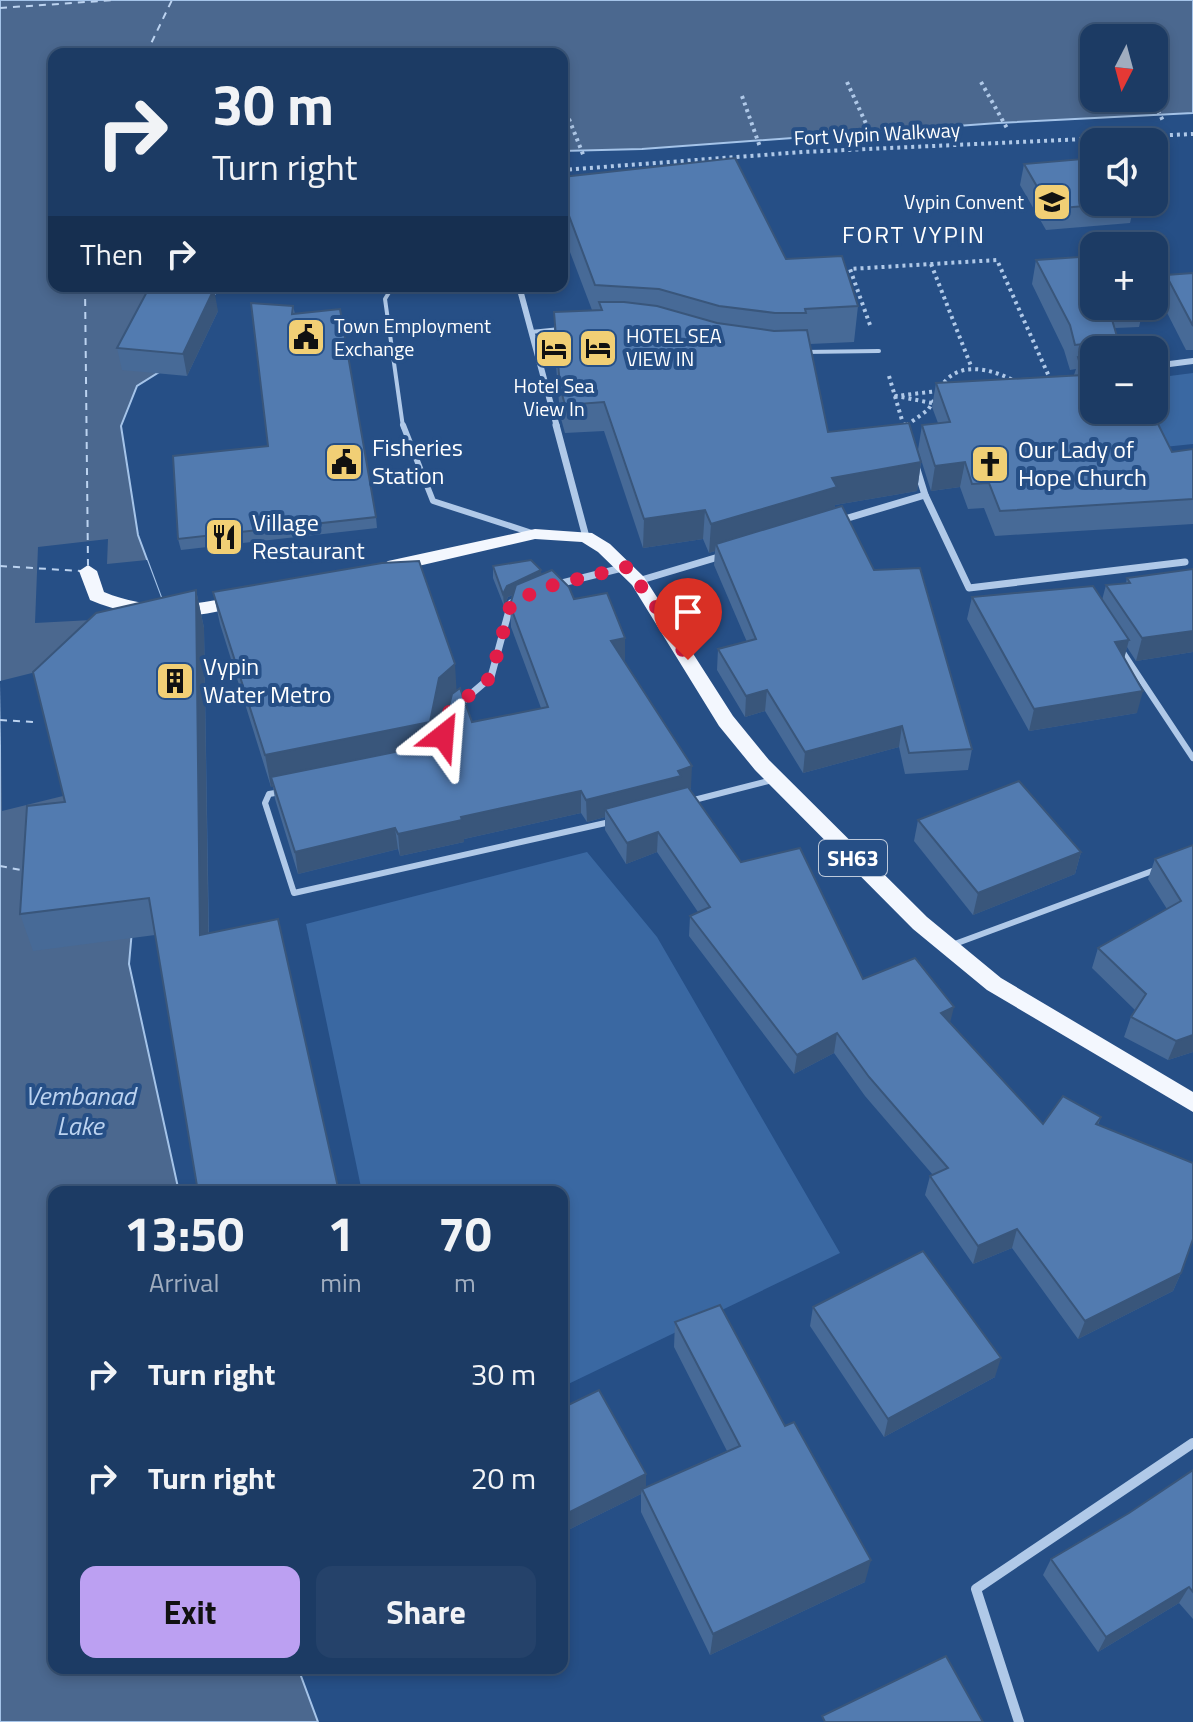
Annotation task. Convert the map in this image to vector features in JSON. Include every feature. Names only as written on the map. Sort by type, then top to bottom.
[{"type":"main road","points":[[368,572],[535,534],[586,537]]},
{"type":"main road","name":"SH63","points":[[586,537],[632,574],[726,721],[776,779],[913,916],[994,984],[1193,1103]]},
{"type":"main road","points":[[88,571],[96,596],[117,607],[148,612],[177,612],[262,596]]},
{"type":"street","points":[[521,292],[586,537]]},
{"type":"street","points":[[1168,364],[1193,361]]},
{"type":"street","points":[[912,454],[925,495],[969,588],[1185,562]]},
{"type":"street","points":[[835,522],[925,495]]},
{"type":"street","points":[[546,587],[632,574],[729,554]]},
{"type":"street","points":[[448,713],[491,677],[511,603],[534,592]]},
{"type":"street","points":[[1019,1722],[976,1589],[1193,1443]]},
{"type":"lane","points":[[389,292],[385,299],[404,434],[433,501],[489,516],[535,534]]},
{"type":"lane","points":[[531,332],[575,327]]},
{"type":"lane","points":[[787,353],[879,351]]},
{"type":"lane","points":[[1073,576],[1082,589]]},
{"type":"lane","points":[[1116,641],[1193,758]]},
{"type":"lane","points":[[686,802],[776,779]]},
{"type":"lane","points":[[285,791],[269,794],[265,803],[294,893],[612,821]]},
{"type":"lane","points":[[949,946],[1164,867]]},
{"type":"path","points":[[847,82],[873,139]]},
{"type":"path","points":[[981,82],[1008,130]]},
{"type":"path","points":[[742,96],[760,147]]},
{"type":"path","points":[[1159,112],[1164,123]]},
{"type":"path","points":[[569,119],[584,157]]},
{"type":"path","name":"Fort Vypin Walkway","points":[[568,169],[803,152],[1193,134]]},
{"type":"path","points":[[1023,387],[1004,374],[971,366],[941,382],[933,404],[904,427],[850,269],[997,260],[1054,388]]},
{"type":"path","points":[[931,264],[971,366]]},
{"type":"path","points":[[933,404],[896,396],[939,391]]},
{"type":"shaded area","points":[[1193,373],[1193,444],[1154,448],[1143,424],[1168,424],[1168,376]]},
{"type":"shaded area","points":[[587,852],[657,937],[840,1253],[568,1384],[568,1186],[361,1186],[306,924]]},
{"type":"water","name":"Vembanad Lake","points":[[0,0],[1193,0],[1193,113],[998,123],[642,149],[568,151],[568,48],[48,48],[48,292],[217,292],[172,364],[137,386],[121,426],[138,535],[168,616],[144,794],[129,964],[178,1186],[48,1186],[48,1674],[300,1674],[318,1722],[0,1722]]},
{"type":"pier","points":[[108,539],[107,564],[147,560],[168,616],[35,623],[38,547]]},
{"type":"pier","points":[[36,672],[67,795],[2,811],[0,681]]},
{"type":"building","points":[[735,158],[786,259],[842,256],[858,306],[805,309],[806,313],[775,313],[719,306],[659,289],[595,285],[568,213],[568,176]]},
{"type":"building","points":[[1080,159],[1080,206],[1050,209],[1024,164]]},
{"type":"building","points":[[1080,257],[1080,320],[1112,320],[1117,336],[1080,336],[1080,344],[1075,345],[1070,325],[1036,260]]},
{"type":"building","points":[[1193,273],[1193,326],[1168,279],[1168,275]]},
{"type":"building","points":[[147,292],[213,292],[183,354],[117,348]]},
{"type":"building","points":[[599,302],[657,306],[717,323],[774,331],[807,330],[828,432],[909,423],[921,462],[832,478],[837,487],[711,524],[705,510],[644,519],[604,402],[565,405],[560,387],[554,312],[602,310]]},
{"type":"building","points":[[251,303],[293,306],[292,314],[340,309],[376,517],[178,539],[173,456],[268,446]]},
{"type":"building","points":[[1080,375],[1080,424],[1158,424],[1172,452],[1193,449],[1193,499],[1000,511],[989,483],[972,484],[965,462],[935,466],[922,425],[950,422],[936,383]]},
{"type":"building","points":[[842,506],[874,570],[920,568],[972,749],[909,753],[902,726],[805,752],[767,690],[746,696],[718,649],[756,639],[716,544]]},
{"type":"building","points":[[531,560],[541,570],[507,586],[503,594],[493,566]]},
{"type":"building","points":[[419,561],[455,664],[439,678],[430,722],[265,755],[213,592],[382,563]]},
{"type":"building","points":[[1193,569],[1193,631],[1142,638],[1106,585],[1130,583],[1127,578]]},
{"type":"building","points":[[552,570],[569,587],[574,599],[607,593],[625,638],[611,641],[692,766],[678,771],[681,776],[586,800],[581,791],[398,834],[395,828],[295,852],[271,777],[440,743],[452,694],[460,688],[472,722],[548,707],[510,605],[516,585]]},
{"type":"building","points":[[1093,586],[1129,640],[1115,642],[1143,691],[1034,709],[972,597]]},
{"type":"building","points":[[196,590],[200,935],[278,919],[338,1186],[197,1186],[149,898],[20,914],[27,806],[65,802],[33,672],[96,613]]},
{"type":"building","points":[[1019,781],[1081,852],[978,893],[918,820]]},
{"type":"building","points":[[688,787],[741,862],[800,848],[863,979],[915,958],[954,1007],[941,1013],[1043,1124],[1063,1096],[1101,1117],[1096,1124],[1193,1163],[1193,1239],[1181,1273],[1085,1321],[1017,1229],[978,1246],[930,1176],[948,1168],[869,1077],[837,1033],[797,1055],[690,916],[710,907],[658,832],[627,843],[605,809]]},
{"type":"building","points":[[1193,845],[1193,1035],[1176,1041],[1131,1017],[1146,994],[1098,948],[1181,901],[1155,859]]},
{"type":"building","points":[[923,1251],[1001,1358],[888,1419],[813,1307]]},
{"type":"building","points":[[720,1305],[785,1426],[794,1422],[871,1560],[713,1634],[642,1489],[740,1446],[675,1322]]},
{"type":"building","points":[[599,1390],[646,1474],[568,1513],[568,1405]]},
{"type":"building","points":[[1193,1470],[1193,1592],[1189,1587],[1106,1637],[1051,1559],[1129,1513]]},
{"type":"building","points":[[946,1656],[983,1722],[825,1722],[822,1716]]},
{"type":"ferry route","points":[[0,8],[115,0]]},
{"type":"ferry route","points":[[149,48],[172,0]]},
{"type":"ferry route","points":[[85,292],[88,565]]},
{"type":"ferry route","points":[[0,566],[81,571]]},
{"type":"ferry route","points":[[0,720],[33,722]]},
{"type":"ferry route","points":[[0,866],[26,871]]},
{"type":"place","name":"Vypin Convent","points":[[1052,202]]},
{"type":"place","name":"Town Employment Exchange","points":[[306,337]]},
{"type":"place","name":"HOTEL SEA VIEW IN","points":[[598,348]]},
{"type":"place","name":"Hotel Sea View In","points":[[554,349]]},
{"type":"place","name":"Fisheries Station","points":[[344,462]]},
{"type":"place","name":"Our Lady of Hope Church","points":[[990,464]]},
{"type":"place","name":"Village Restaurant","points":[[224,537]]},
{"type":"place","name":"Vypin Water Metro","points":[[175,681]]},
{"type":"district","name":"FORT VYPIN","points":[[914,235]]},
{"type":"route","points":[[443,736],[448,713],[491,677],[511,603],[546,587],[627,567],[667,622],[688,660]]}]
